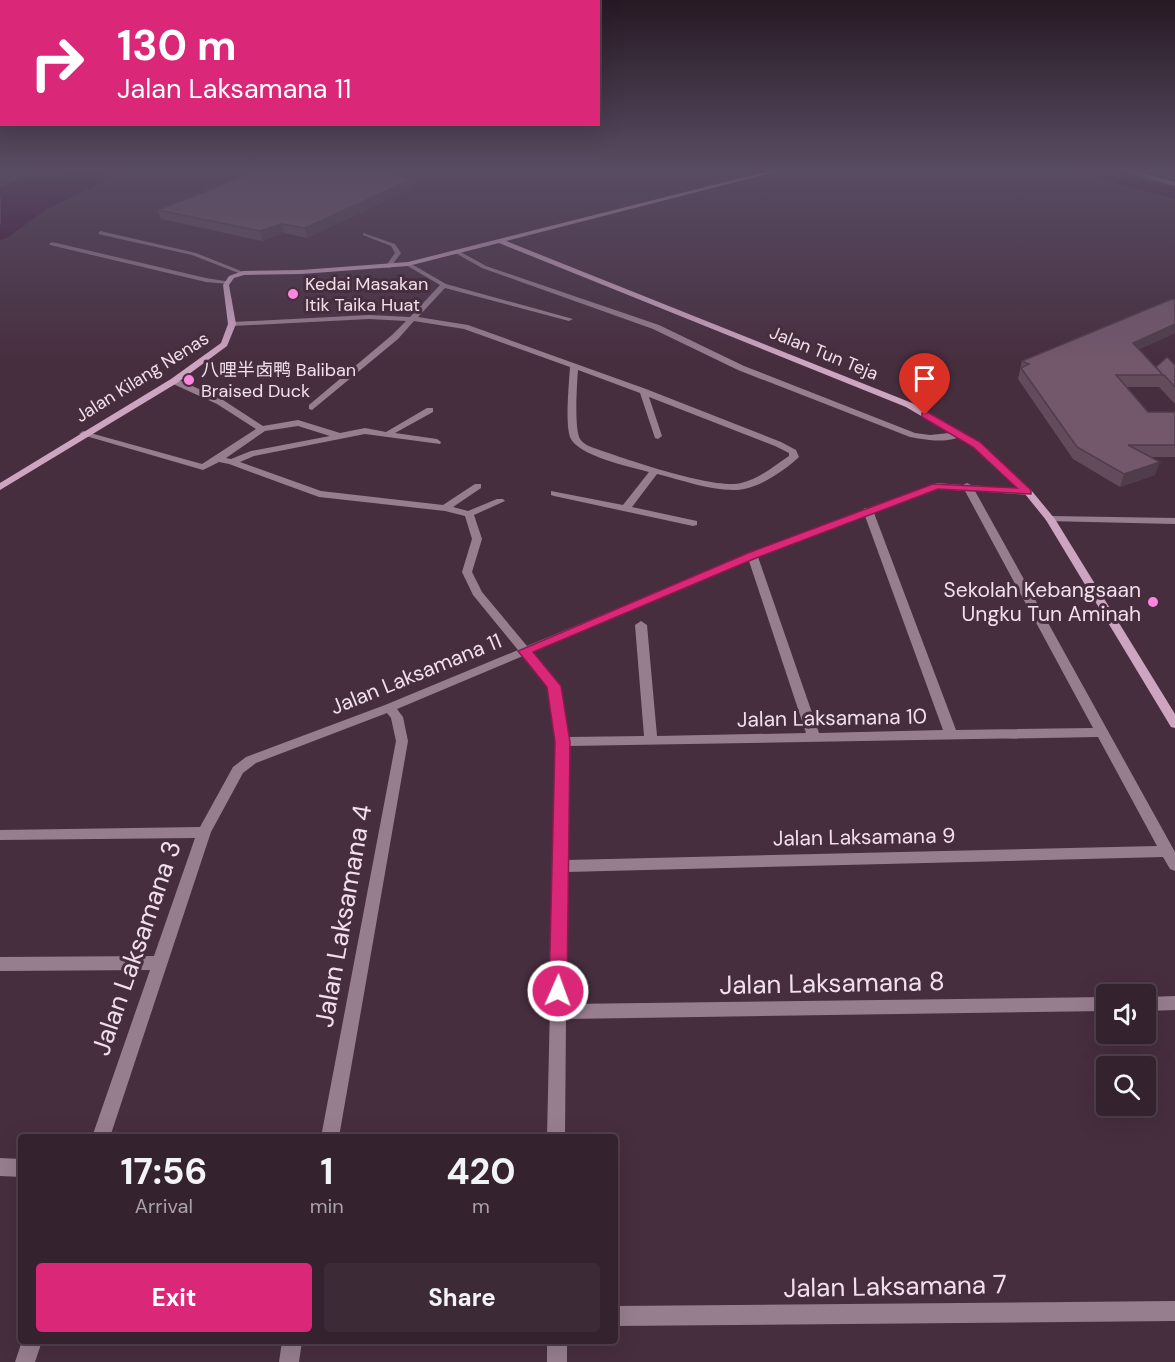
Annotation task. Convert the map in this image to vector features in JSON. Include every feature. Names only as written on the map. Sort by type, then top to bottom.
[{"type":"street","points":[[103,234],[194,254],[243,273]]},
{"type":"street","points":[[365,234],[393,244],[398,253],[388,267]]},
{"type":"street","points":[[52,244],[206,280],[228,282],[231,277],[243,273],[388,267],[408,264],[535,234]]},
{"type":"street","name":"Jalan Tun Teja","points":[[502,242],[909,405],[976,445],[1028,492],[1050,519],[1175,724]]},
{"type":"street","points":[[459,253],[484,267],[656,327],[741,368],[862,416],[921,437],[959,435]]},
{"type":"street","points":[[408,264],[444,285],[569,318]]},
{"type":"street","name":"Jalan Kilang Nenas","points":[[0,487],[83,434],[174,381],[224,344],[232,324],[226,285],[228,282]]},
{"type":"street","points":[[312,407],[414,320],[444,285]]},
{"type":"street","points":[[232,324],[369,317],[465,327],[643,392],[778,444],[794,455],[752,482],[737,487],[655,471],[590,449],[576,441],[572,392],[574,367]]},
{"type":"street","points":[[174,381],[220,402],[262,429]]},
{"type":"street","points":[[643,392],[658,436]]},
{"type":"street","points":[[389,433],[430,410]]},
{"type":"street","points":[[83,434],[203,467],[262,429],[298,423],[338,435]]},
{"type":"street","points":[[232,462],[251,453],[365,431],[437,442]]},
{"type":"street","points":[[218,459],[232,462],[319,495],[445,508],[469,514],[501,501]]},
{"type":"street","points":[[626,508],[655,471]]},
{"type":"street","points":[[445,508],[478,486]]},
{"type":"street","name":"Jalan Laksamana 11","points":[[233,780],[238,770],[251,760],[389,708],[752,556],[868,510],[937,486],[968,486],[1028,492]]},
{"type":"street","points":[[968,486],[1175,865]]},
{"type":"street","points":[[554,493],[693,523]]},
{"type":"street","points":[[868,510],[951,735]]},
{"type":"street","points":[[469,514],[477,539],[467,572],[477,593],[554,686],[562,742],[556,1134]]},
{"type":"street","points":[[1050,519],[1175,521]]},
{"type":"street","points":[[752,556],[814,738]]},
{"type":"street","points":[[641,625],[651,741]]},
{"type":"street","name":"Jalan Laksamana 4","points":[[331,1134],[402,741],[397,717],[389,708]]},
{"type":"street","name":"Jalan Laksamana 10","points":[[562,742],[1102,732]]},
{"type":"street","name":"Jalan Laksamana 3","points":[[102,1134],[204,832],[233,780]]},
{"type":"street","points":[[0,835],[204,832]]},
{"type":"street","name":"Jalan Laksamana 9","points":[[561,866],[1167,851]]},
{"type":"street","points":[[0,964],[160,963]]},
{"type":"street","points":[[1156,1004],[1175,1003]]},
{"type":"street","name":"Jalan Laksamana 8","points":[[557,1012],[1096,1004]]},
{"type":"street","points":[[0,1167],[18,1168]]},
{"type":"street","name":"Jalan Laksamana 7","points":[[618,1316],[1175,1311]]},
{"type":"street","points":[[25,1362],[31,1344]]},
{"type":"street","points":[[289,1362],[292,1344]]},
{"type":"street","points":[[557,1344],[557,1362]]},
{"type":"building","points":[[1172,299],[1175,300],[1175,324],[1133,343],[1162,374],[1156,367],[1167,357],[1175,365],[1175,387],[1164,375],[1116,375],[1148,412],[1175,412],[1175,445],[1128,445],[1160,462],[1124,474],[1077,447],[1021,368],[1029,364],[1022,361]]},
{"type":"place","name":"Kedai Masakan Itik Taika Huat","points":[[293,294]]},
{"type":"place","name":"八哩半卤鸭 Baliban Braised Duck","points":[[189,380]]},
{"type":"place","name":"Sekolah Kebangsaan Ungku Tun Aminah","points":[[1153,602]]},
{"type":"route","points":[[558,991],[562,742],[554,686],[525,651],[752,556],[868,510],[937,486],[968,486],[1028,492],[976,445],[925,415]]}]
